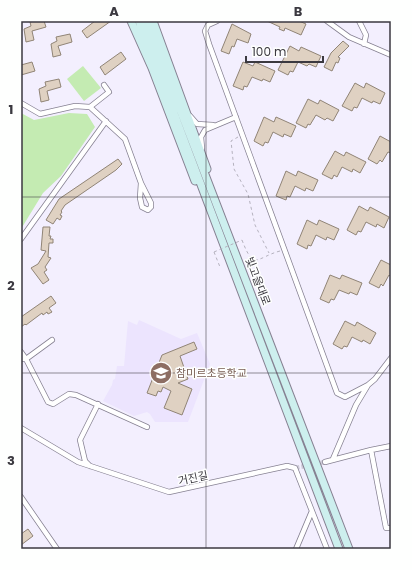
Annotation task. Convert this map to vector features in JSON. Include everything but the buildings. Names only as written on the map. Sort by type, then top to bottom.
[{"type":"main road","points":[[131,21],[149,61],[173,127],[203,201],[214,222]]},
{"type":"main road","name":"빛고을대로","points":[[139,21],[332,532],[337,549]]},
{"type":"main road","name":"빛고을대로","points":[[146,21],[349,549]]},
{"type":"main road","points":[[153,21],[216,195],[222,219]]},
{"type":"main road","points":[[341,528],[353,549]]},
{"type":"street","points":[[217,21],[208,25],[205,30],[337,393],[345,396],[368,385],[376,379],[391,358]]},
{"type":"street","points":[[328,21],[349,37],[391,55]]},
{"type":"street","points":[[359,21],[366,35],[364,44]]},
{"type":"street","points":[[21,103],[40,114],[75,106],[90,106],[109,92],[104,85]]},
{"type":"street","points":[[90,106],[125,138],[141,183],[151,203],[151,207],[148,210],[142,207],[140,198],[141,183]]},
{"type":"street","points":[[184,106],[191,119],[197,124],[215,125]]},
{"type":"street","points":[[202,155],[201,137],[205,130],[236,117]]},
{"type":"street","points":[[21,239],[106,121]]},
{"type":"street","points":[[22,359],[52,340]]},
{"type":"street","points":[[21,352],[22,359],[48,402],[53,404],[69,394],[76,395],[147,427]]},
{"type":"street","points":[[334,459],[356,405],[368,385]]},
{"type":"street","points":[[91,468],[85,461],[80,440],[98,404]]},
{"type":"street","name":"거진길","points":[[21,428],[58,451],[91,468],[139,481],[169,492],[287,466],[295,468],[312,511]]},
{"type":"street","points":[[325,462],[391,446]]},
{"type":"street","points":[[371,450],[386,528],[391,528]]},
{"type":"street","points":[[21,497],[57,549]]},
{"type":"street","points":[[296,549],[312,511]]},
{"type":"street","points":[[312,511],[327,549]]},
{"type":"path","points":[[238,137],[232,141],[234,169],[248,194],[254,225],[269,253]]},
{"type":"path","points":[[220,267],[214,252],[242,240],[248,254],[252,259],[261,260],[269,253],[280,251]]},
{"type":"shaded area","name":"참미르초등학교","points":[[139,320],[181,339],[197,333],[210,364],[188,422],[155,422],[147,412],[134,416],[103,401],[112,385],[113,380],[115,379],[117,366],[124,366],[128,321],[137,325]]},
{"type":"green space","points":[[83,66],[101,88],[84,101],[67,79]]},
{"type":"green space","points":[[21,113],[34,120],[69,113],[87,114],[95,127],[61,176],[43,193],[21,229]]},
{"type":"tunnel","points":[[295,468],[325,462]]},
{"type":"place","name":"참미르초등학교","points":[[161,373]]}]
